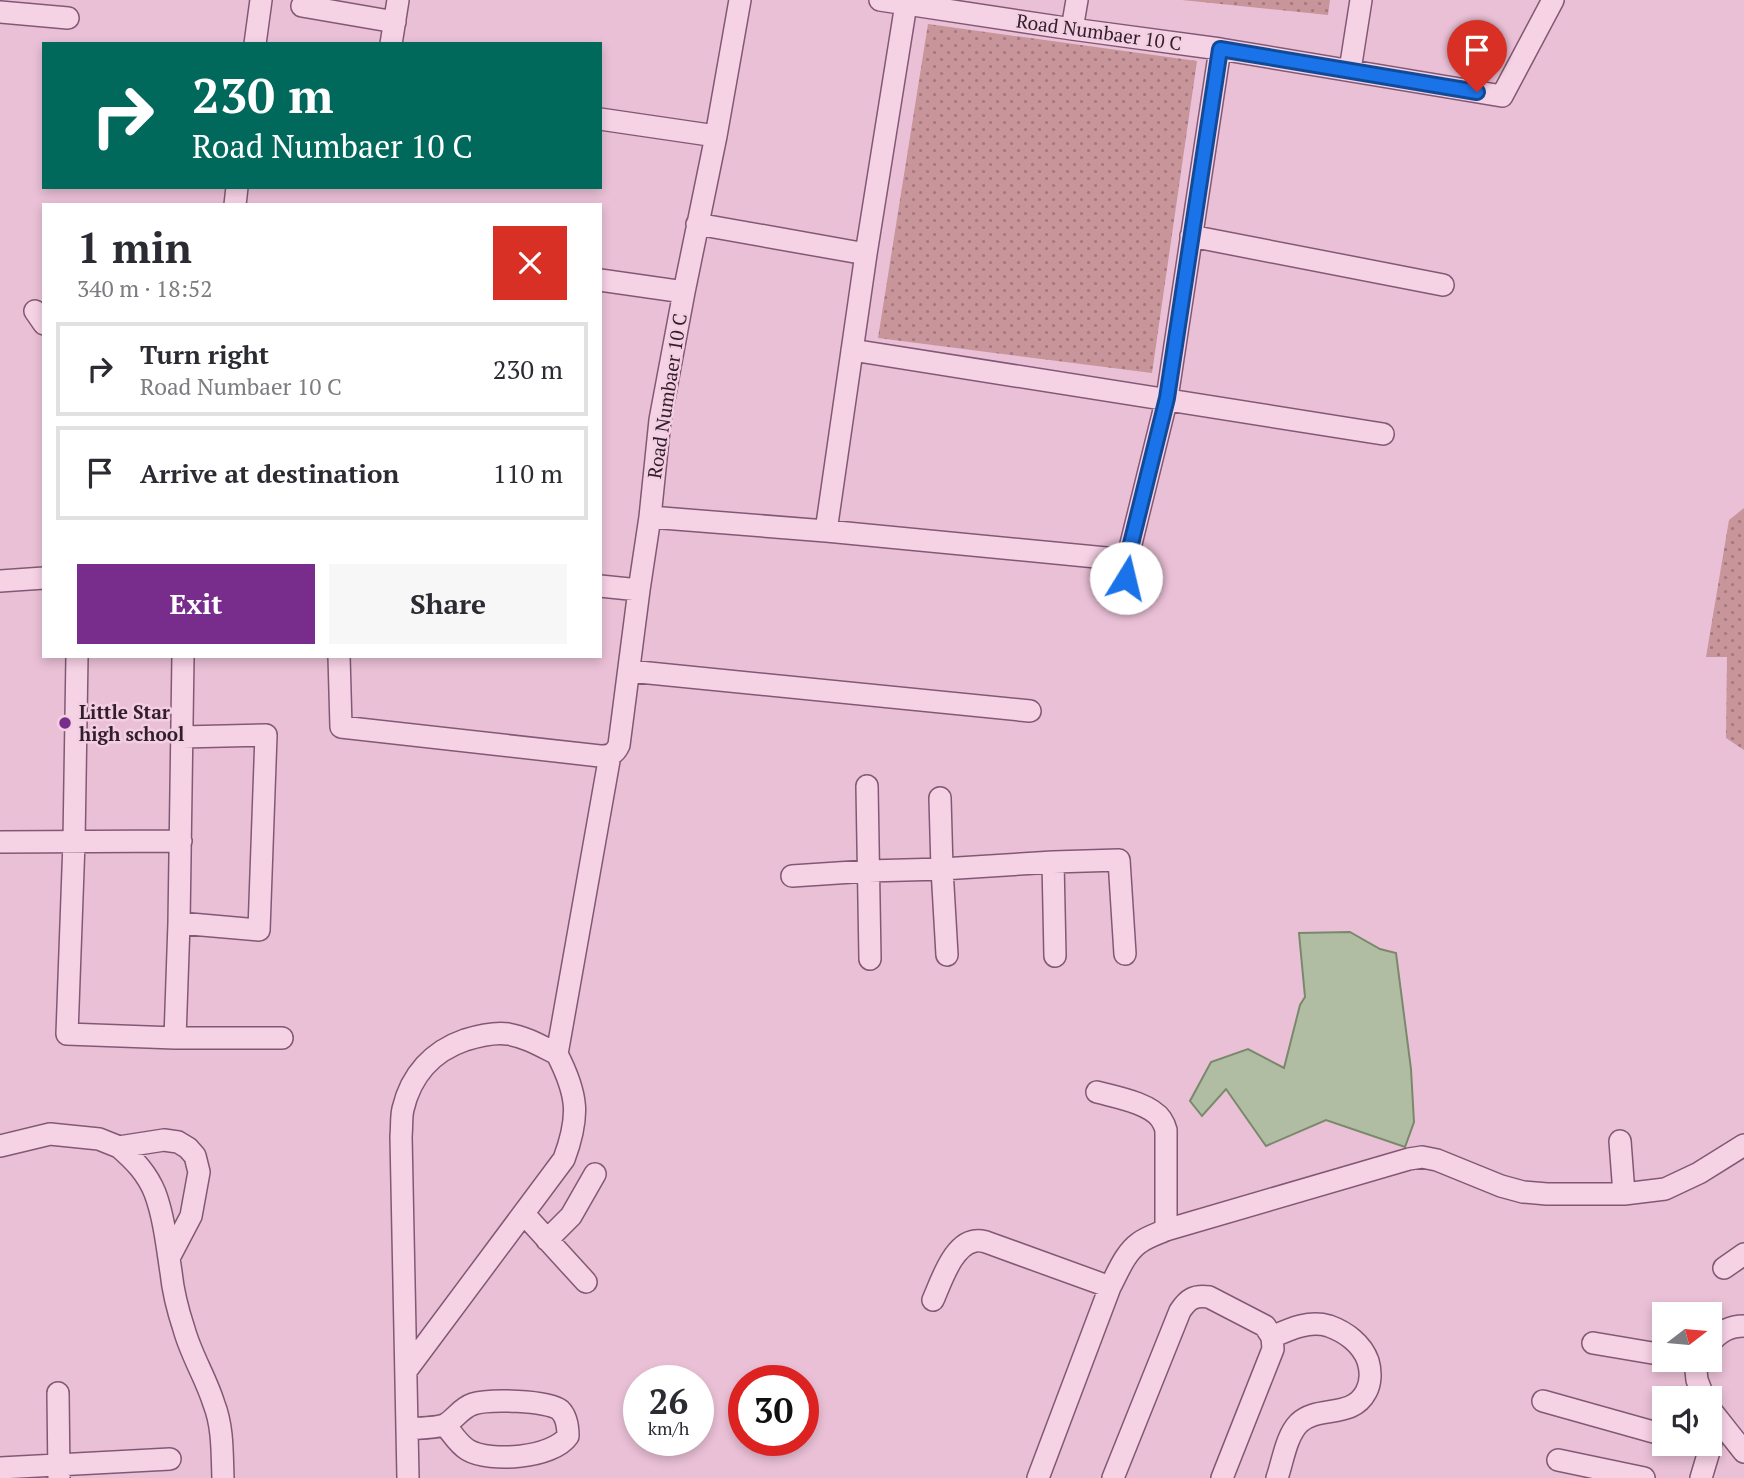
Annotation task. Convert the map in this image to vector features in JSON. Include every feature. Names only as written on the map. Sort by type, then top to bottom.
[{"type":"street","points":[[255,42],[261,0]]},
{"type":"street","points":[[391,42],[398,0]]},
{"type":"street","name":"Road Numbaer 10 C","points":[[557,1054],[610,755],[619,745],[650,517],[660,420],[740,0]]},
{"type":"street","name":"Road Numbaer 10 C","points":[[880,0],[1220,49],[1502,96],[1553,0]]},
{"type":"street","points":[[1072,29],[1077,0]]},
{"type":"street","points":[[1350,71],[1361,0]]},
{"type":"street","points":[[826,531],[906,4]]},
{"type":"street","points":[[302,6],[395,22]]},
{"type":"street","points":[[0,12],[68,18]]},
{"type":"street","points":[[650,517],[826,531],[1127,569],[1167,398],[1220,49]]},
{"type":"street","points":[[602,119],[716,136]]},
{"type":"street","points":[[697,224],[866,254]]},
{"type":"street","points":[[1191,236],[1443,285]]},
{"type":"street","points":[[602,280],[684,292]]},
{"type":"street","points":[[852,350],[1383,434]]},
{"type":"street","points":[[0,581],[42,578]]},
{"type":"street","points":[[602,586],[639,590]]},
{"type":"street","points":[[77,658],[67,1034],[282,1038]]},
{"type":"street","points":[[174,1038],[181,841],[183,658]]},
{"type":"street","points":[[339,658],[341,727],[610,755]]},
{"type":"street","points":[[629,671],[1030,711]]},
{"type":"street","points":[[179,923],[259,930],[266,736],[182,737]]},
{"type":"street","points":[[867,786],[870,959]]},
{"type":"street","points":[[940,798],[947,956]]},
{"type":"street","points":[[0,842],[181,841]]},
{"type":"street","points":[[792,876],[1119,860],[1125,954]]},
{"type":"street","points":[[1053,862],[1055,956]]},
{"type":"street","points":[[406,1371],[564,1159],[572,1138],[576,1120],[568,1075],[557,1054],[522,1037],[504,1033],[479,1035],[450,1045],[429,1061],[414,1082],[403,1109],[401,1136],[408,1478]]},
{"type":"street","points":[[1097,1092],[1144,1107],[1161,1118],[1166,1130],[1166,1230]]},
{"type":"street","points":[[0,1146],[50,1134],[99,1139],[119,1147],[136,1161],[146,1175],[160,1211],[184,1329],[215,1404],[222,1442],[223,1478]]},
{"type":"street","points":[[119,1147],[164,1140],[178,1142],[195,1156],[199,1172],[191,1216],[169,1258]]},
{"type":"street","points":[[1620,1142],[1624,1194]]},
{"type":"street","points":[[1038,1478],[1111,1287],[1125,1260],[1139,1243],[1166,1230],[1422,1157],[1523,1192],[1624,1194],[1665,1189],[1708,1168],[1744,1146]]},
{"type":"street","points":[[547,1240],[571,1216],[596,1174]]},
{"type":"street","points":[[524,1214],[586,1282]]},
{"type":"street","points":[[933,1300],[955,1254],[974,1241],[986,1242],[1111,1287]]},
{"type":"street","points":[[1724,1268],[1744,1254]]},
{"type":"street","points":[[1113,1478],[1180,1311],[1192,1297],[1209,1297],[1265,1326],[1272,1337],[1270,1360],[1222,1478]]},
{"type":"street","points":[[1272,1337],[1304,1325],[1321,1324],[1335,1328],[1354,1340],[1364,1351],[1369,1365],[1370,1384],[1362,1400],[1352,1407],[1312,1415],[1301,1421],[1290,1439],[1277,1478]]},
{"type":"street","points":[[1722,1331],[1744,1326]]},
{"type":"street","points":[[1593,1343],[1652,1353]]},
{"type":"street","points":[[58,1393],[59,1471]]},
{"type":"street","points":[[408,1429],[445,1425],[473,1404],[494,1401],[557,1408],[566,1419],[569,1436],[562,1444],[538,1453],[523,1456],[487,1456],[467,1450],[445,1425]]},
{"type":"street","points":[[1543,1401],[1652,1432]]},
{"type":"street","points":[[1722,1424],[1744,1452]]},
{"type":"street","points":[[1701,1478],[1704,1456]]},
{"type":"street","points":[[0,1468],[59,1471],[170,1459]]},
{"type":"street","points":[[1558,1460],[1644,1478]]},
{"type":"shaded area","points":[[1182,0],[1330,0],[1328,15]]},
{"type":"shaded area","points":[[928,24],[1197,61],[1152,373],[878,338]]},
{"type":"shaded area","points":[[1744,508],[1744,750],[1726,738],[1727,657],[1706,657],[1729,520]]},
{"type":"shaded area","points":[[1350,932],[1380,949],[1396,953],[1411,1069],[1414,1122],[1405,1147],[1326,1120],[1266,1146],[1226,1089],[1202,1116],[1190,1101],[1211,1062],[1248,1049],[1284,1068],[1300,1005],[1305,997],[1299,933]]},
{"type":"place","name":"Little Star high school","points":[[65,723]]},
{"type":"route","points":[[1126,578],[1127,560],[1167,398],[1220,49],[1477,92]]}]
